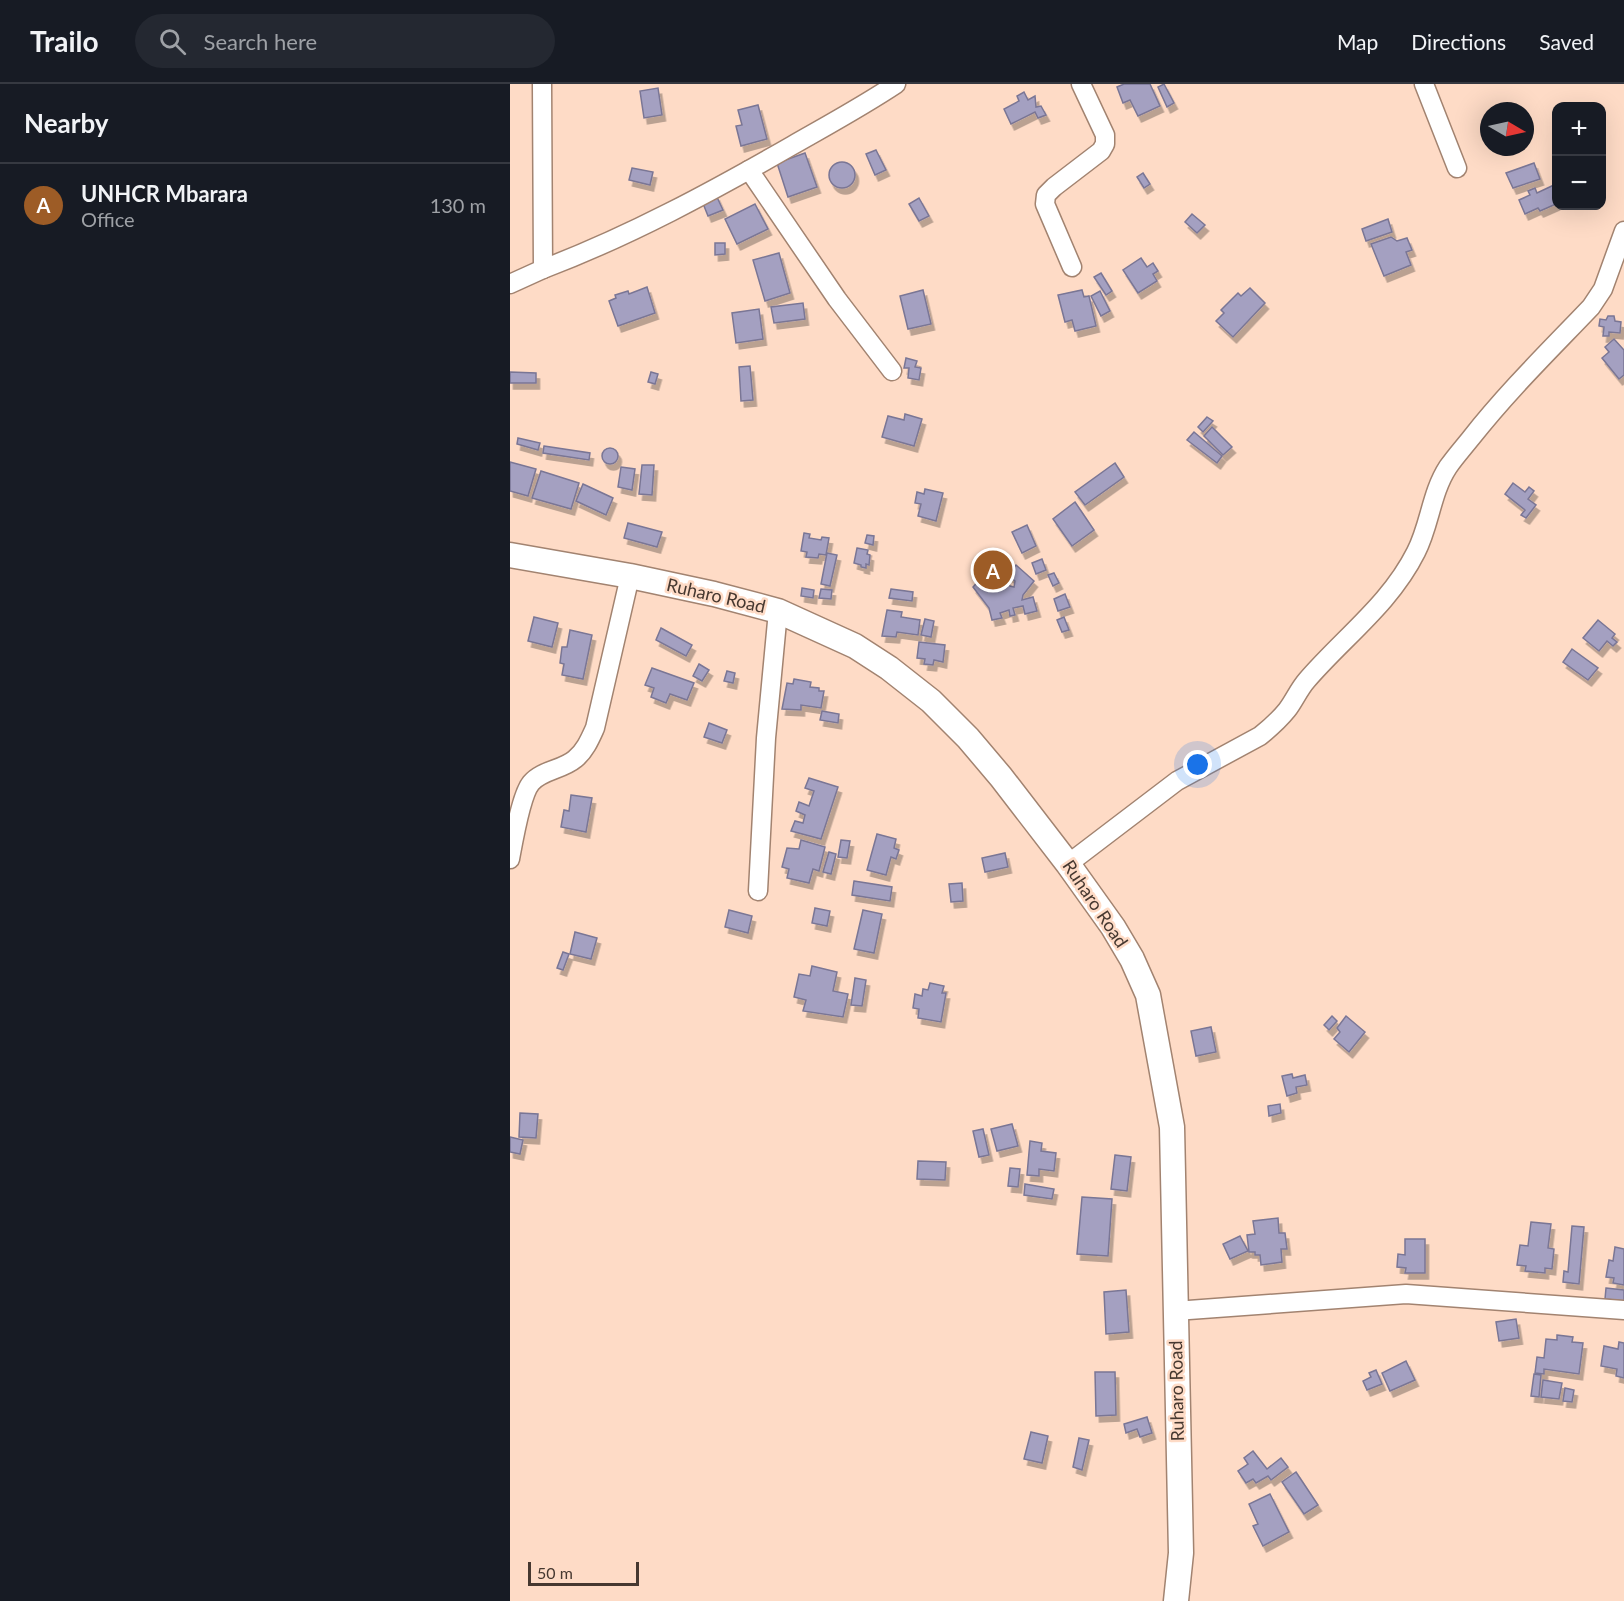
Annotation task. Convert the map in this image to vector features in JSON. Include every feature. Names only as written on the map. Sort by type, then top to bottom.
[{"type":"street","points":[[542,84],[543,269]]},
{"type":"street","points":[[510,284],[579,255],[699,197],[749,170],[875,90],[896,84]]},
{"type":"street","points":[[1072,267],[1046,204],[1046,195],[1101,151],[1105,144],[1105,135],[1081,84]]},
{"type":"street","points":[[1424,84],[1457,168]]},
{"type":"street","points":[[749,170],[831,291],[892,371]]},
{"type":"street","points":[[1068,864],[1177,780],[1260,736],[1272,726],[1326,659],[1360,627],[1384,600],[1416,553],[1436,491],[1448,467],[1496,406],[1591,307],[1603,289],[1624,231]]},
{"type":"street","name":"Ruharo Road","points":[[510,555],[630,576],[714,594],[778,611],[855,646],[890,668],[931,701],[968,738],[1068,864],[1113,927],[1132,959],[1148,995],[1173,1127],[1181,1553],[1176,1601]]},
{"type":"street","points":[[510,859],[528,786],[539,776],[575,759],[588,743],[595,728],[630,576]]},
{"type":"street","points":[[758,891],[766,738],[778,611]]},
{"type":"street","points":[[1175,1311],[1406,1294],[1624,1310]]},
{"type":"building","points":[[1124,84],[1150,84],[1160,106],[1138,116],[1130,100],[1123,103],[1117,87]]},
{"type":"building","points":[[1164,84],[1174,103],[1167,107],[1158,87]]},
{"type":"building","points":[[658,88],[662,115],[644,118],[640,91]]},
{"type":"building","points":[[1024,92],[1028,100],[1035,96],[1036,107],[1041,106],[1046,115],[1038,118],[1035,112],[1011,124],[1004,109],[1019,101],[1017,96]]},
{"type":"building","points":[[758,105],[767,139],[741,146],[736,126],[742,125],[738,110]]},
{"type":"building","points":[[876,150],[886,170],[875,175],[866,154]]},
{"type":"building","points":[[805,153],[817,187],[788,197],[777,163]]},
{"type":"building","points":[[842,162],[851,166],[855,175],[851,184],[842,188],[833,184],[829,175],[833,166]]},
{"type":"building","points":[[1534,163],[1540,179],[1513,188],[1506,173]]},
{"type":"building","points":[[632,168],[653,172],[650,185],[629,180]]},
{"type":"building","points":[[1143,173],[1150,184],[1144,188],[1137,177]]},
{"type":"building","points":[[1552,186],[1552,206],[1540,211],[1538,208],[1525,214],[1519,200],[1530,195],[1528,191],[1535,188],[1537,193]]},
{"type":"building","points":[[716,195],[723,210],[708,216],[702,201]]},
{"type":"building","points":[[919,198],[929,216],[919,221],[909,204]]},
{"type":"building","points":[[755,204],[768,229],[737,244],[725,219]]},
{"type":"building","points":[[1192,214],[1205,225],[1197,233],[1185,222]]},
{"type":"building","points":[[1388,219],[1392,232],[1366,241],[1362,229]]},
{"type":"building","points":[[1391,237],[1397,241],[1407,238],[1412,250],[1406,252],[1411,265],[1384,276],[1371,244]]},
{"type":"building","points":[[715,243],[725,243],[725,254],[715,255]]},
{"type":"building","points":[[779,253],[790,293],[765,301],[753,260]]},
{"type":"building","points":[[1141,258],[1147,267],[1153,263],[1158,271],[1153,274],[1157,281],[1138,293],[1123,270]]},
{"type":"building","points":[[1101,273],[1112,291],[1106,295],[1094,277]]},
{"type":"building","points":[[647,287],[655,313],[618,326],[609,301],[616,298],[615,295],[628,291],[629,294]]},
{"type":"building","points":[[1250,288],[1265,303],[1233,337],[1216,321],[1224,313],[1221,310],[1238,293],[1241,296]]},
{"type":"building","points":[[923,290],[931,324],[908,329],[900,296]]},
{"type":"building","points":[[1082,290],[1084,297],[1089,296],[1096,326],[1075,331],[1072,320],[1065,322],[1058,295]]},
{"type":"building","points":[[1100,291],[1110,311],[1101,316],[1091,296]]},
{"type":"building","points":[[803,303],[805,319],[774,323],[771,307]]},
{"type":"building","points":[[759,309],[763,339],[736,343],[732,313]]},
{"type":"building","points":[[1608,316],[1614,316],[1615,321],[1621,322],[1620,333],[1609,332],[1609,336],[1603,336],[1604,327],[1599,326],[1600,319],[1606,320]]},
{"type":"building","points":[[1614,339],[1624,350],[1624,375],[1619,379],[1602,358],[1609,352],[1605,347]]},
{"type":"building","points":[[906,358],[917,361],[915,367],[921,368],[919,380],[908,378],[909,368],[904,368]]},
{"type":"building","points":[[750,366],[753,400],[741,401],[739,367]]},
{"type":"building","points":[[510,372],[536,373],[536,383],[510,383]]},
{"type":"building","points":[[651,372],[658,374],[655,384],[648,382]]},
{"type":"building","points":[[905,414],[922,419],[914,446],[882,437],[888,416],[904,420]]},
{"type":"building","points":[[1207,417],[1213,421],[1203,432],[1198,427]]},
{"type":"building","points":[[1212,427],[1232,447],[1223,455],[1204,436]]},
{"type":"building","points":[[1194,432],[1222,456],[1217,463],[1187,440]]},
{"type":"building","points":[[518,438],[540,443],[538,450],[517,444]]},
{"type":"building","points":[[544,446],[590,453],[589,460],[543,453]]},
{"type":"building","points":[[607,448],[613,448],[618,456],[616,462],[607,464],[602,459],[602,453]]},
{"type":"building","points":[[510,462],[536,469],[528,496],[510,491]]},
{"type":"building","points":[[1115,463],[1124,477],[1085,505],[1075,492]]},
{"type":"building","points":[[642,465],[654,465],[652,495],[639,494]]},
{"type":"building","points":[[621,467],[635,469],[632,490],[618,487]]},
{"type":"building","points":[[541,471],[579,483],[571,509],[532,498]]},
{"type":"building","points":[[1513,483],[1525,492],[1529,487],[1534,491],[1528,499],[1536,505],[1526,518],[1521,515],[1525,510],[1505,494]]},
{"type":"building","points":[[583,484],[613,498],[606,515],[576,501]]},
{"type":"building","points":[[925,489],[943,493],[936,521],[918,516],[921,504],[915,503],[917,492],[924,494]]},
{"type":"building","points":[[1075,502],[1094,530],[1072,546],[1053,519]]},
{"type":"building","points":[[628,523],[662,532],[657,547],[624,538]]},
{"type":"building","points":[[1027,525],[1036,546],[1022,553],[1012,532]]},
{"type":"building","points":[[804,533],[810,534],[809,538],[821,540],[822,537],[829,538],[826,555],[819,554],[818,558],[806,557],[807,552],[801,551]]},
{"type":"building","points":[[867,535],[874,536],[873,545],[865,543]]},
{"type":"building","points":[[857,548],[868,550],[869,565],[866,564],[866,568],[854,563]]},
{"type":"building","points":[[827,553],[837,555],[830,586],[821,584]]},
{"type":"building","points":[[1042,559],[1046,570],[1036,574],[1032,563]]},
{"type":"building","points":[[1016,565],[1034,581],[1023,595],[1022,600],[1033,597],[1037,611],[1025,614],[1023,606],[1013,608],[1015,615],[1010,616],[1009,610],[1000,613],[1002,618],[992,620],[989,608],[973,587],[983,576],[996,579],[995,586],[1008,582],[1014,587],[1015,581],[1008,575]]},
{"type":"building","points":[[1054,573],[1059,583],[1053,586],[1048,575]]},
{"type":"building","points":[[802,588],[814,590],[813,598],[801,596]]},
{"type":"building","points":[[821,589],[832,590],[831,599],[819,598]]},
{"type":"building","points":[[891,589],[913,592],[912,601],[889,598]]},
{"type":"building","points":[[1065,594],[1070,607],[1058,611],[1054,599]]},
{"type":"building","points":[[887,610],[902,612],[901,617],[920,620],[918,635],[897,632],[896,637],[882,636]]},
{"type":"building","points":[[534,617],[558,623],[552,647],[528,641]]},
{"type":"building","points":[[1064,617],[1069,630],[1062,632],[1057,620]]},
{"type":"building","points":[[925,619],[934,621],[931,637],[921,635]]},
{"type":"building","points":[[1598,620],[1615,634],[1612,638],[1617,642],[1613,646],[1607,641],[1599,651],[1583,638]]},
{"type":"building","points":[[661,628],[692,645],[686,656],[656,640]]},
{"type":"building","points":[[570,630],[592,635],[583,679],[562,675],[564,664],[560,663],[562,647],[567,647]]},
{"type":"building","points":[[919,642],[945,645],[943,662],[934,660],[933,665],[924,664],[925,659],[917,658]]},
{"type":"building","points":[[1572,649],[1598,668],[1588,680],[1563,662]]},
{"type":"building","points":[[699,664],[709,670],[702,681],[693,676]]},
{"type":"building","points":[[652,668],[694,683],[687,700],[670,694],[666,703],[651,697],[654,688],[645,685]]},
{"type":"building","points":[[727,671],[735,673],[733,683],[724,681]]},
{"type":"building","points":[[794,679],[811,682],[810,687],[824,691],[821,708],[801,705],[801,710],[782,709],[787,683],[793,684]]},
{"type":"building","points":[[822,711],[839,714],[838,723],[820,720]]},
{"type":"building","points":[[709,723],[727,730],[722,743],[704,737]]},
{"type":"building","points":[[809,778],[838,787],[821,839],[791,831],[795,821],[803,823],[805,815],[796,811],[799,802],[809,806],[814,791],[805,788]]},
{"type":"building","points":[[571,795],[592,798],[586,832],[561,827],[564,810],[569,811]]},
{"type":"building","points":[[877,834],[896,839],[894,848],[899,850],[896,859],[891,857],[886,875],[867,870]]},
{"type":"building","points":[[801,840],[825,847],[819,871],[813,869],[809,883],[787,878],[789,869],[782,867],[787,848],[799,849]]},
{"type":"building","points":[[841,840],[850,841],[847,858],[838,857]]},
{"type":"building","points":[[829,852],[836,854],[831,874],[823,872]]},
{"type":"building","points":[[1005,853],[1008,867],[985,872],[982,858]]},
{"type":"building","points":[[854,881],[892,887],[890,901],[852,895]]},
{"type":"building","points":[[962,883],[963,901],[951,902],[949,884]]},
{"type":"building","points":[[815,908],[830,911],[827,926],[812,923]]},
{"type":"building","points":[[729,910],[752,916],[748,933],[725,927]]},
{"type":"building","points":[[863,910],[882,914],[874,953],[854,949]]},
{"type":"building","points":[[575,932],[597,938],[591,959],[570,954]]},
{"type":"building","points":[[563,952],[569,954],[563,970],[557,968]]},
{"type":"building","points":[[812,966],[837,972],[833,991],[848,994],[843,1017],[803,1011],[806,1000],[794,997],[799,974],[810,976]]},
{"type":"building","points":[[855,978],[866,980],[862,1006],[851,1005]]},
{"type":"building","points":[[930,983],[944,986],[942,993],[946,993],[941,1022],[918,1018],[919,1009],[913,1008],[915,994],[922,996],[923,989],[928,990]]},
{"type":"building","points":[[1332,1016],[1337,1021],[1329,1030],[1324,1025]]},
{"type":"building","points":[[1346,1016],[1365,1032],[1349,1052],[1334,1039],[1340,1032],[1337,1028]]},
{"type":"building","points":[[1211,1027],[1216,1052],[1196,1056],[1191,1031]]},
{"type":"building","points":[[1292,1074],[1293,1078],[1305,1075],[1307,1085],[1296,1087],[1297,1093],[1287,1096],[1282,1076]]},
{"type":"building","points":[[1280,1104],[1281,1113],[1269,1116],[1268,1106]]},
{"type":"building","points":[[520,1113],[538,1114],[536,1138],[519,1137]]},
{"type":"building","points":[[1012,1124],[1018,1146],[997,1151],[991,1129]]},
{"type":"building","points":[[983,1129],[989,1155],[979,1157],[973,1131]]},
{"type":"building","points":[[510,1137],[523,1140],[520,1154],[510,1152]]},
{"type":"building","points":[[1030,1141],[1042,1143],[1041,1151],[1056,1153],[1054,1171],[1039,1169],[1039,1176],[1027,1175]]},
{"type":"building","points":[[1115,1155],[1131,1157],[1127,1191],[1111,1189]]},
{"type":"building","points":[[918,1161],[946,1162],[945,1180],[917,1179]]},
{"type":"building","points":[[1010,1168],[1020,1169],[1018,1187],[1008,1186]]},
{"type":"building","points":[[1025,1184],[1054,1189],[1052,1199],[1024,1195]]},
{"type":"building","points":[[1082,1197],[1112,1199],[1108,1256],[1077,1254]]},
{"type":"building","points":[[1278,1218],[1279,1233],[1285,1233],[1287,1249],[1281,1249],[1282,1262],[1261,1265],[1260,1255],[1249,1252],[1247,1235],[1255,1234],[1253,1221]]},
{"type":"building","points":[[1531,1222],[1551,1224],[1548,1248],[1554,1249],[1552,1269],[1545,1268],[1545,1273],[1525,1271],[1526,1266],[1517,1265],[1520,1245],[1528,1246]]},
{"type":"building","points":[[1572,1226],[1584,1227],[1579,1284],[1563,1282],[1564,1271],[1568,1272]]},
{"type":"building","points":[[1240,1236],[1248,1251],[1230,1259],[1223,1244]]},
{"type":"building","points":[[1405,1239],[1425,1239],[1425,1273],[1405,1273],[1406,1268],[1397,1267],[1398,1254],[1405,1255]]},
{"type":"building","points":[[1615,1247],[1624,1249],[1624,1285],[1613,1283],[1614,1278],[1606,1277],[1609,1260],[1613,1261]]},
{"type":"building","points":[[1606,1288],[1624,1290],[1624,1301],[1605,1299]]},
{"type":"building","points":[[1126,1290],[1129,1332],[1106,1334],[1104,1292]]},
{"type":"building","points":[[1516,1319],[1519,1338],[1499,1341],[1496,1322]]},
{"type":"building","points":[[1557,1335],[1573,1337],[1572,1342],[1583,1343],[1579,1374],[1544,1369],[1544,1374],[1535,1373],[1537,1357],[1544,1358],[1546,1339],[1557,1340]]},
{"type":"building","points":[[1619,1342],[1624,1343],[1624,1378],[1616,1376],[1617,1369],[1601,1366],[1604,1346],[1618,1349]]},
{"type":"building","points":[[1406,1361],[1415,1380],[1390,1391],[1382,1373]]},
{"type":"building","points":[[1376,1370],[1382,1384],[1367,1390],[1363,1381],[1371,1377],[1369,1373]]},
{"type":"building","points":[[1095,1372],[1115,1372],[1116,1415],[1096,1416]]},
{"type":"building","points":[[1534,1374],[1541,1375],[1539,1397],[1531,1396]]},
{"type":"building","points":[[1543,1380],[1562,1383],[1559,1399],[1541,1397]]},
{"type":"building","points":[[1565,1388],[1574,1390],[1572,1402],[1563,1401]]},
{"type":"building","points":[[1147,1417],[1152,1433],[1140,1437],[1137,1429],[1126,1433],[1124,1424]]},
{"type":"building","points":[[1031,1432],[1048,1436],[1042,1463],[1024,1459]]},
{"type":"building","points":[[1079,1438],[1089,1440],[1082,1470],[1073,1467]]},
{"type":"building","points":[[1253,1451],[1267,1469],[1281,1458],[1288,1467],[1271,1480],[1268,1476],[1256,1483],[1253,1479],[1246,1483],[1238,1471],[1248,1464],[1244,1458]]},
{"type":"building","points":[[1296,1472],[1318,1505],[1304,1514],[1282,1482]]},
{"type":"building","points":[[1270,1494],[1289,1532],[1263,1546],[1253,1526],[1258,1524],[1249,1504]]},
{"type":"place","name":"UNHCR Mbarara","points":[[993,570]]}]
